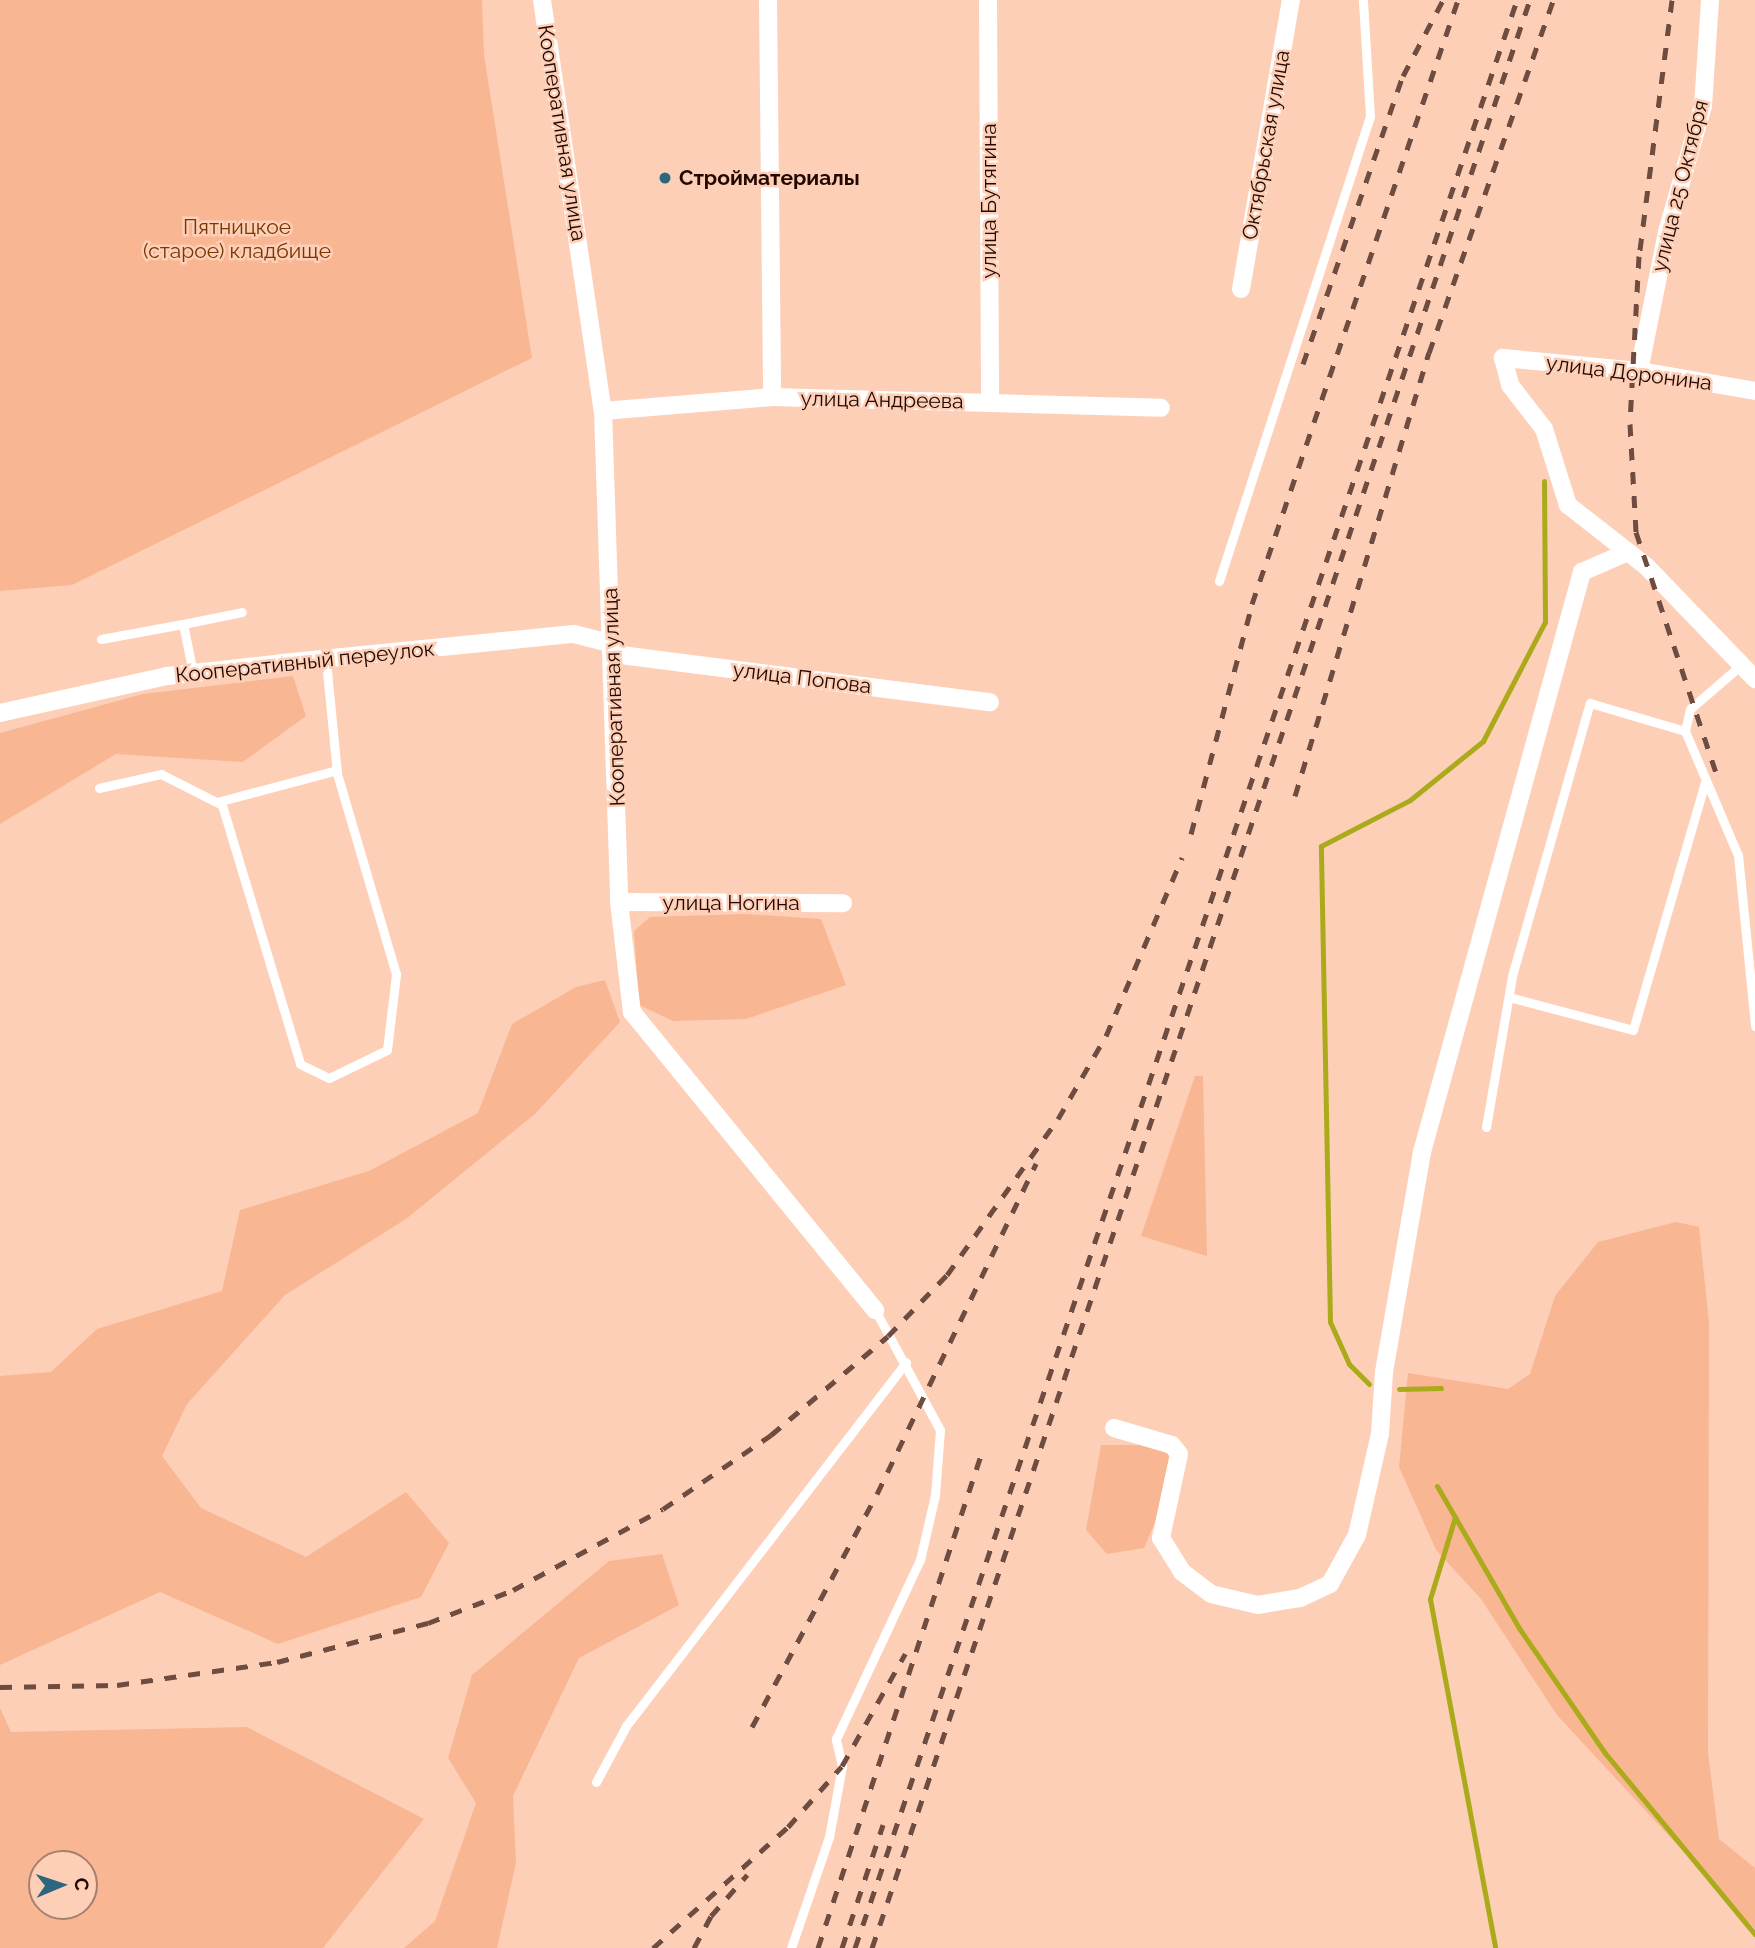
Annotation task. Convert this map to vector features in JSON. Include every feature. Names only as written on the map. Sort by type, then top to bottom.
[{"type":"street","name":"Кооперативная улица","points":[[542,0],[603,411],[613,649],[619,902],[632,1012],[875,1310]]},
{"type":"street","points":[[768,0],[772,397]]},
{"type":"street","name":"улица Бутягина","points":[[988,0],[990,402]]},
{"type":"street","name":"Октябрьская улица","points":[[1241,289],[1291,0]]},
{"type":"street","name":"улица 25 Октября","points":[[1639,370],[1667,232],[1703,106],[1710,0]]},
{"type":"street","name":"улица Доронина","points":[[1628,552],[1568,505],[1544,429],[1510,385],[1503,358],[1639,370],[1755,391]]},
{"type":"street","name":"улица Андреева","points":[[603,411],[772,397],[1161,408]]},
{"type":"street","points":[[1114,1428],[1172,1445],[1179,1454],[1161,1538],[1182,1572],[1211,1594],[1258,1605],[1300,1598],[1330,1584],[1357,1535],[1380,1434],[1384,1372],[1422,1152],[1582,572],[1628,552],[1755,679]]},
{"type":"street","name":"Кооперативный переулок","points":[[0,713],[193,673],[574,635],[613,649]]},
{"type":"street","name":"улица Попова","points":[[613,649],[990,702]]},
{"type":"street","name":"улица Ногина","points":[[619,902],[843,903]]},
{"type":"lane","points":[[1219,581],[1370,116],[1363,0]]},
{"type":"lane","points":[[101,639],[242,612]]},
{"type":"lane","points":[[183,624],[193,673]]},
{"type":"lane","points":[[217,802],[300,1063],[329,1078],[387,1050],[396,974],[337,770],[326,660]]},
{"type":"lane","points":[[1741,665],[1690,709],[1685,731],[1738,855],[1755,1026]]},
{"type":"lane","points":[[1486,1127],[1509,996],[1590,704],[1685,731]]},
{"type":"lane","points":[[99,788],[161,774],[217,802],[337,770]]},
{"type":"lane","points":[[1509,996],[1633,1030],[1705,782]]},
{"type":"lane","points":[[791,1948],[829,1837],[842,1766],[836,1739],[920,1560],[935,1495],[940,1430],[906,1362],[875,1310]]},
{"type":"lane","points":[[596,1782],[626,1726],[906,1362]]},
{"type":"green space","name":"Пятницкое (старое) кладбище","points":[[0,0],[482,0],[484,55],[532,358],[72,585],[0,591]]},
{"type":"green space","points":[[293,676],[306,716],[243,762],[116,754],[0,824],[0,733],[143,694]]},
{"type":"green space","points":[[745,914],[821,919],[846,985],[746,1019],[673,1021],[639,1005],[634,931],[650,917]]},
{"type":"green space","points":[[605,980],[620,1022],[535,1114],[406,1219],[285,1295],[187,1404],[162,1456],[201,1508],[306,1557],[406,1492],[449,1543],[421,1597],[278,1644],[160,1592],[0,1665],[0,1376],[51,1372],[97,1329],[222,1291],[240,1210],[369,1171],[478,1113],[512,1024],[576,987]]},
{"type":"green space","points":[[1195,1076],[1203,1076],[1207,1256],[1141,1236]]},
{"type":"green space","points":[[1676,1222],[1699,1227],[1709,1323],[1708,1753],[1719,1839],[1755,1868],[1755,1929],[1557,1715],[1481,1599],[1436,1550],[1399,1467],[1408,1373],[1508,1389],[1530,1374],[1555,1296],[1598,1242]]},
{"type":"green space","points":[[1101,1445],[1147,1445],[1171,1455],[1163,1504],[1144,1548],[1107,1554],[1086,1530]]},
{"type":"green space","points":[[662,1554],[679,1605],[579,1658],[513,1796],[516,1863],[497,1948],[404,1948],[435,1921],[476,1803],[448,1758],[472,1675],[609,1561]]},
{"type":"green space","points":[[0,1708],[11,1732],[247,1727],[424,1819],[323,1948],[0,1948]]},
{"type":"waterway","points":[[1369,1384],[1349,1364],[1330,1322],[1321,846],[1410,800],[1483,741],[1545,622],[1544,481]]},
{"type":"waterway","points":[[1399,1389],[1441,1388]]},
{"type":"waterway","points":[[1437,1486],[1519,1628],[1605,1753],[1755,1934]]},
{"type":"waterway","points":[[1455,1517],[1430,1599],[1495,1948]]},
{"type":"railway","points":[[1303,364],[1403,76],[1443,0]]},
{"type":"railway","points":[[1191,834],[1252,604],[1458,0]]},
{"type":"railway","points":[[855,1948],[1517,0]]},
{"type":"railway","points":[[872,1948],[1530,0]]},
{"type":"railway","points":[[1295,796],[1429,353],[1553,0]]},
{"type":"railway","points":[[1672,0],[1639,256],[1630,424],[1636,532],[1716,773]]},
{"type":"railway","points":[[0,1687],[117,1685],[277,1662],[428,1623],[513,1590],[663,1509],[771,1435],[888,1336],[947,1275],[1058,1119],[1106,1036],[1182,858]]},
{"type":"railway","points":[[752,1727],[877,1494],[1036,1163]]},
{"type":"railway","points":[[818,1948],[983,1449]]},
{"type":"railway","points":[[653,1948],[788,1827],[842,1766],[905,1654]]},
{"type":"railway","points":[[842,1948],[883,1825]]},
{"type":"railway","points":[[694,1948],[711,1916],[747,1875]]},
{"type":"place","name":"Стройматериалы","points":[[665,178]]}]
